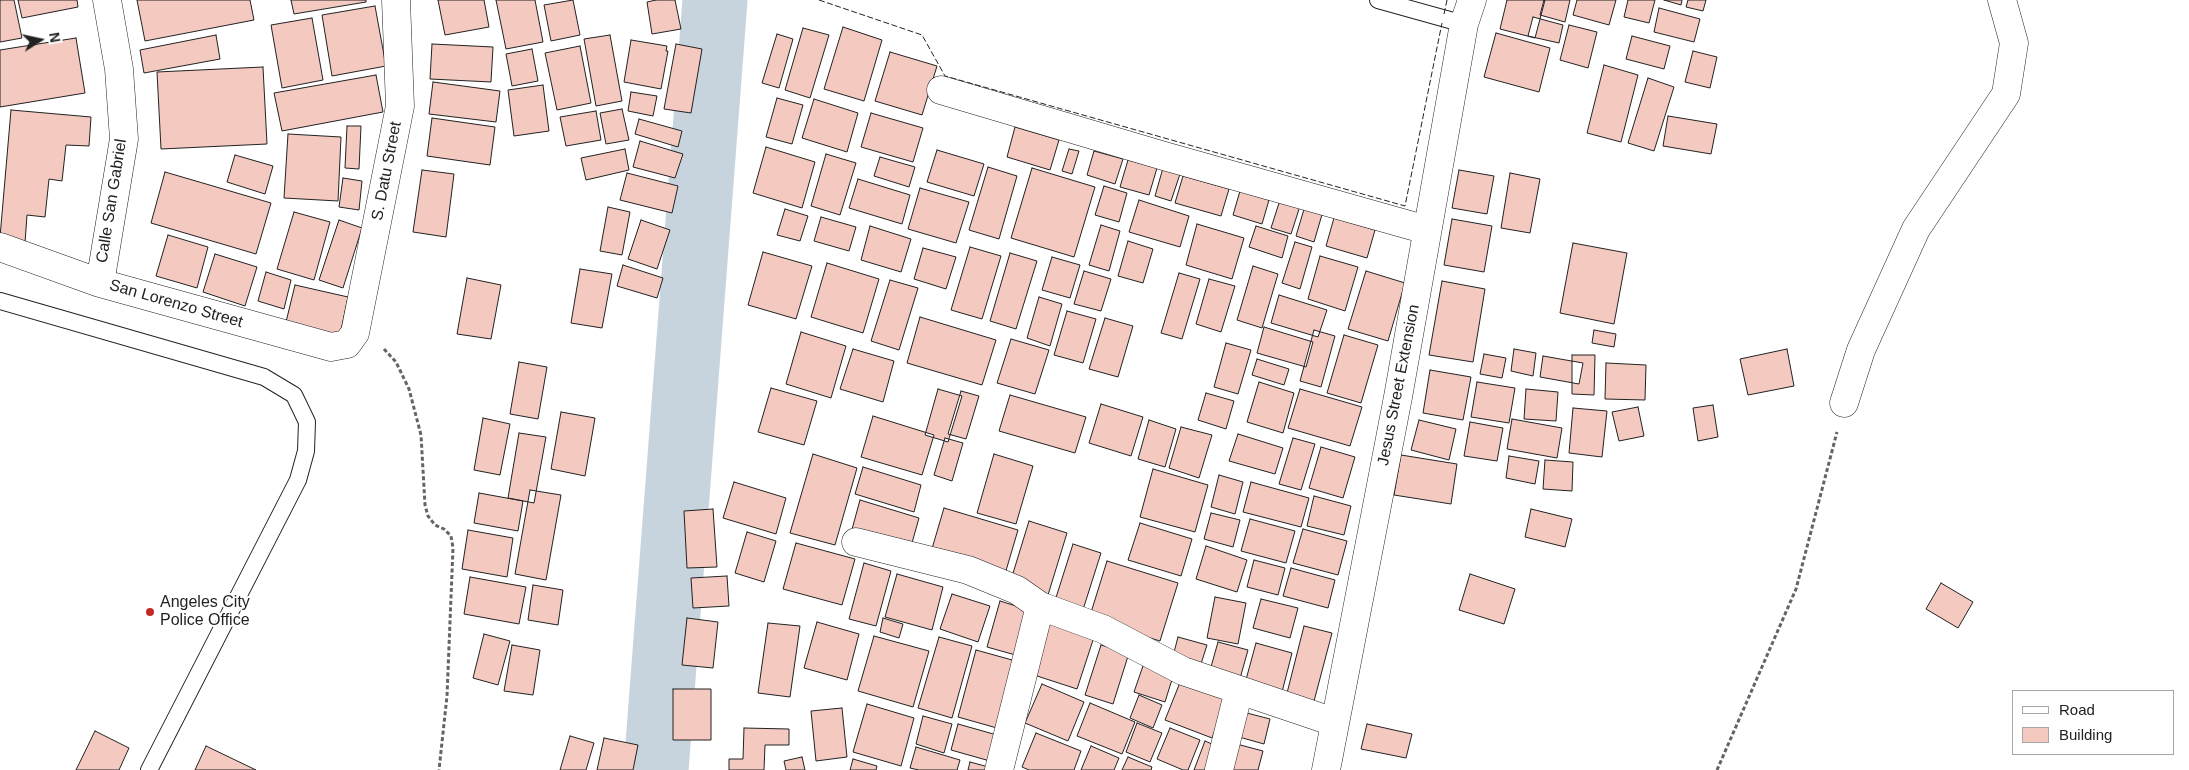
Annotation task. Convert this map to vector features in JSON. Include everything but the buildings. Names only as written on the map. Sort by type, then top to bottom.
[{"type":"street","name":"Calle San Gabriel","points":[[100,283],[124,139],[119,69],[107,0]]},
{"type":"street","name":"S. Datu Street","points":[[353,336],[400,106],[396,0]]},
{"type":"street","points":[[1844,403],[1861,350],[1916,229],[2006,94],[2014,43],[2002,0]]},
{"type":"street","name":"Jesus Street Extension","points":[[1326,770],[1398,397],[1468,12]]},
{"type":"street","points":[[941,90],[1174,159],[1427,230]]},
{"type":"street","name":"San Lorenzo Street","points":[[0,247],[100,283],[331,348],[340,347],[353,336]]},
{"type":"street","points":[[856,542],[968,570],[1017,590],[1040,606],[1103,629],[1183,671],[1334,722]]},
{"type":"street","points":[[999,770],[1040,606]]},
{"type":"street","points":[[1220,770],[1239,690]]},
{"type":"lane","points":[[1378,0],[1468,12]]},
{"type":"lane","points":[[0,301],[264,377],[294,395],[307,422],[306,451],[298,480],[149,770]]},
{"type":"path","points":[[353,336],[384,349],[396,362],[410,389],[421,435],[425,505],[428,516],[435,525],[444,529],[451,536],[453,584],[447,696],[439,770]]},
{"type":"path","points":[[1717,770],[1796,589],[1844,403]]},
{"type":"waterway","points":[[656,770],[715,0]]},
{"type":"fence","points":[[819,0],[922,35],[945,76],[1405,206],[1442,23]]},
{"type":"fence","points":[[1444,14],[1447,0]]},
{"type":"place","name":"Angeles City Police Office","points":[[150,612]]}]
